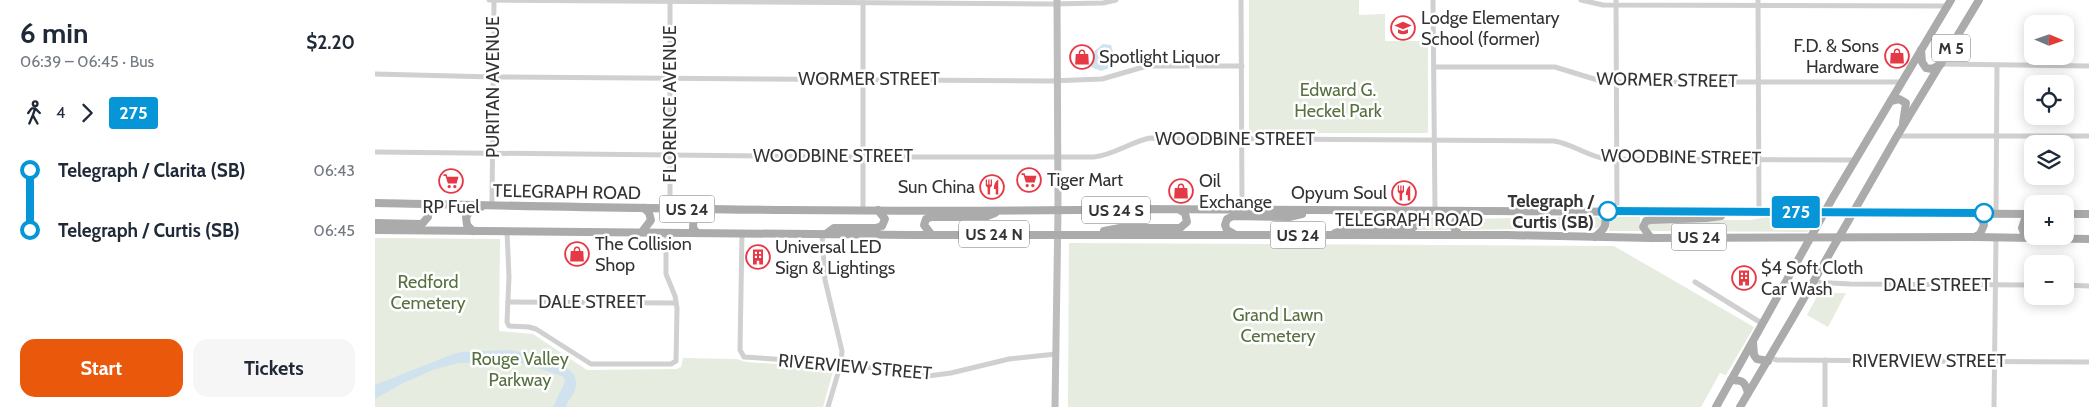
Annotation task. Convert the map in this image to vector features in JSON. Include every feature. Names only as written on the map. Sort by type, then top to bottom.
[{"type":"main road","name":"M 5","points":[[1740,407],[1769,360],[1903,125],[1979,0]]},
{"type":"main road","points":[[1055,407],[1058,210],[1057,2]]},
{"type":"main road","name":"M 5","points":[[1716,407],[1825,212],[1949,3]]},
{"type":"main road","points":[[1921,50],[1926,68],[1932,69],[1941,64]]},
{"type":"main road","points":[[1891,101],[1899,100],[1905,103],[1902,119],[1903,125]]},
{"type":"main road","name":"TELEGRAPH ROAD","points":[[375,203],[700,209],[999,211],[1617,211],[2024,214]]},
{"type":"main road","points":[[375,223],[422,224],[428,217],[428,212],[423,204]]},
{"type":"main road","points":[[473,231],[466,222],[467,214],[476,208],[490,205]]},
{"type":"main road","points":[[642,232],[651,220],[649,214],[643,208]]},
{"type":"main road","points":[[697,233],[693,228],[692,221],[694,214],[700,209]]},
{"type":"main road","points":[[824,234],[834,228],[876,228],[882,226],[885,219],[878,210]]},
{"type":"main road","name":"TELEGRAPH ROAD","points":[[1089,234],[1120,228],[1180,228],[1187,222],[1185,213],[1177,210]]},
{"type":"main road","name":"TELEGRAPH ROAD","points":[[931,234],[925,226],[926,219],[931,217],[985,217],[999,211]]},
{"type":"main road","points":[[1234,234],[1227,230],[1225,225],[1227,219],[1233,216],[1289,217],[1321,211]]},
{"type":"main road","points":[[1329,235],[1347,229],[1411,228],[1414,227],[1416,221],[1413,211]]},
{"type":"main road","points":[[1459,236],[1453,226],[1461,211]]},
{"type":"main road","points":[[1595,236],[1606,226],[1607,222],[1603,211]]},
{"type":"main road","points":[[1651,238],[1643,228],[1646,221],[1707,218],[1737,212]]},
{"type":"main road","points":[[1975,237],[1980,234],[1984,225],[1979,213]]},
{"type":"main road","points":[[2074,214],[2089,214]]},
{"type":"main road","name":"TELEGRAPH ROAD","points":[[375,230],[824,234],[2024,238]]},
{"type":"main road","name":"TELEGRAPH ROAD","points":[[2074,239],[2089,239]]},
{"type":"main road","points":[[1753,342],[1754,355],[1757,359],[1769,360]]},
{"type":"main road","points":[[1731,380],[1744,382],[1748,393]]},
{"type":"street","points":[[489,0],[1057,2],[1103,2],[1116,0]]},
{"type":"street","name":"PURITAN AVENUE","points":[[490,205],[494,153],[494,0]]},
{"type":"street","name":"FLORENCE AVENUE","points":[[670,0],[670,208]]},
{"type":"street","points":[[1241,0],[1242,210]]},
{"type":"street","points":[[1433,0],[1435,211]]},
{"type":"street","points":[[1581,0],[1595,4],[1616,2],[1949,3]]},
{"type":"street","points":[[863,1],[863,210]]},
{"type":"street","points":[[1616,2],[1617,211]]},
{"type":"street","points":[[1758,3],[1759,212]]},
{"type":"street","points":[[1941,64],[2089,66]]},
{"type":"street","points":[[1996,214],[1997,65]]},
{"type":"street","name":"WORMER STREET","points":[[375,74],[670,79],[863,78],[1057,81],[1102,79],[1147,66],[1241,66]]},
{"type":"street","name":"WORMER STREET","points":[[1434,67],[1555,67],[1596,81],[1617,82],[1902,82]]},
{"type":"street","points":[[1897,136],[2089,136]]},
{"type":"street","name":"WOODBINE STREET","points":[[375,152],[863,157],[1103,156],[1134,142],[1150,138],[1554,140],[1571,144],[1596,157],[1618,159],[1855,160]]},
{"type":"street","points":[[507,231],[509,277],[507,324],[511,327],[529,327],[536,330],[591,364],[675,363],[676,303],[666,274],[666,232]]},
{"type":"street","name":"RIVERVIEW STREET","points":[[742,233],[740,350],[742,356],[749,358],[841,363],[899,374],[928,376],[951,373],[1009,359],[1056,354]]},
{"type":"street","points":[[824,234],[825,280],[840,340],[841,363],[828,407]]},
{"type":"street","points":[[1994,407],[1996,238]]},
{"type":"street","points":[[1695,282],[1763,324]]},
{"type":"street","name":"DALE STREET","points":[[1812,282],[1832,284],[2024,285]]},
{"type":"street","points":[[2074,285],[2089,286]]},
{"type":"street","name":"DALE STREET","points":[[508,302],[676,303]]},
{"type":"street","name":"RIVERVIEW STREET","points":[[1769,360],[2089,362]]},
{"type":"street","points":[[1825,360],[1825,407]]},
{"type":"green space","name":"Edward G. Heckel Park","points":[[1249,0],[1359,0],[1359,15],[1385,14],[1385,41],[1428,41],[1428,133],[1249,133]]},
{"type":"green space","points":[[1420,217],[1449,217],[1449,230],[1418,230]]},
{"type":"green space","points":[[1598,217],[1602,221],[1602,225],[1597,228],[1461,230],[1458,229],[1457,224],[1467,219]]},
{"type":"green space","points":[[1610,217],[1640,217],[1640,231],[1609,231]]},
{"type":"green space","points":[[1766,217],[1808,217],[1812,218],[1813,222],[1809,231],[1806,232],[1652,231],[1647,228],[1655,220],[1751,220]]},
{"type":"green space","name":"Rouge Valley Parkway","points":[[375,238],[500,239],[499,331],[533,334],[587,370],[677,369],[681,367],[683,358],[737,359],[746,362],[834,368],[823,407],[375,407]]},
{"type":"green space","name":"Grand Lawn Cemetery","points":[[1069,243],[1614,246],[1754,327],[1726,375],[1720,373],[1701,407],[1068,407]]},
{"type":"green space","points":[[1819,293],[1846,293],[1828,327],[1807,315]]},
{"type":"water","points":[[1103,44],[1111,45],[1115,59],[1112,67],[1101,71],[1091,67],[1092,53]]},
{"type":"water","points":[[509,350],[527,353],[559,363],[574,374],[576,386],[566,407],[553,407],[563,386],[565,379],[562,376],[522,363],[458,363],[433,370],[403,383],[375,399],[375,385],[453,354]]},
{"type":"bus line","name":"275","points":[[1608,211],[1984,213]]},
{"type":"place","name":"Lodge Elementary School (former)","points":[[1403,28]]},
{"type":"place","name":"F.D. & Sons Hardware","points":[[1897,56]]},
{"type":"place","name":"Spotlight Liquor","points":[[1082,57]]},
{"type":"place","name":"Tiger Mart","points":[[1029,180]]},
{"type":"place","name":"RP Fuel","points":[[451,181]]},
{"type":"place","name":"Sun China","points":[[992,187]]},
{"type":"place","name":"Oil Exchange","points":[[1181,191]]},
{"type":"place","name":"Opyum Soul","points":[[1404,193]]},
{"type":"place","name":"Telegraph / Curtis (SB)","points":[[1608,211]]},
{"type":"place","name":"The Collision Shop","points":[[577,254]]},
{"type":"place","name":"Universal LED Sign & Lightings","points":[[758,257]]},
{"type":"place","name":"$4 Soft Cloth Car Wash","points":[[1744,278]]},
{"type":"park label","name":"Redford Cemetery","points":[[428,292]]}]
